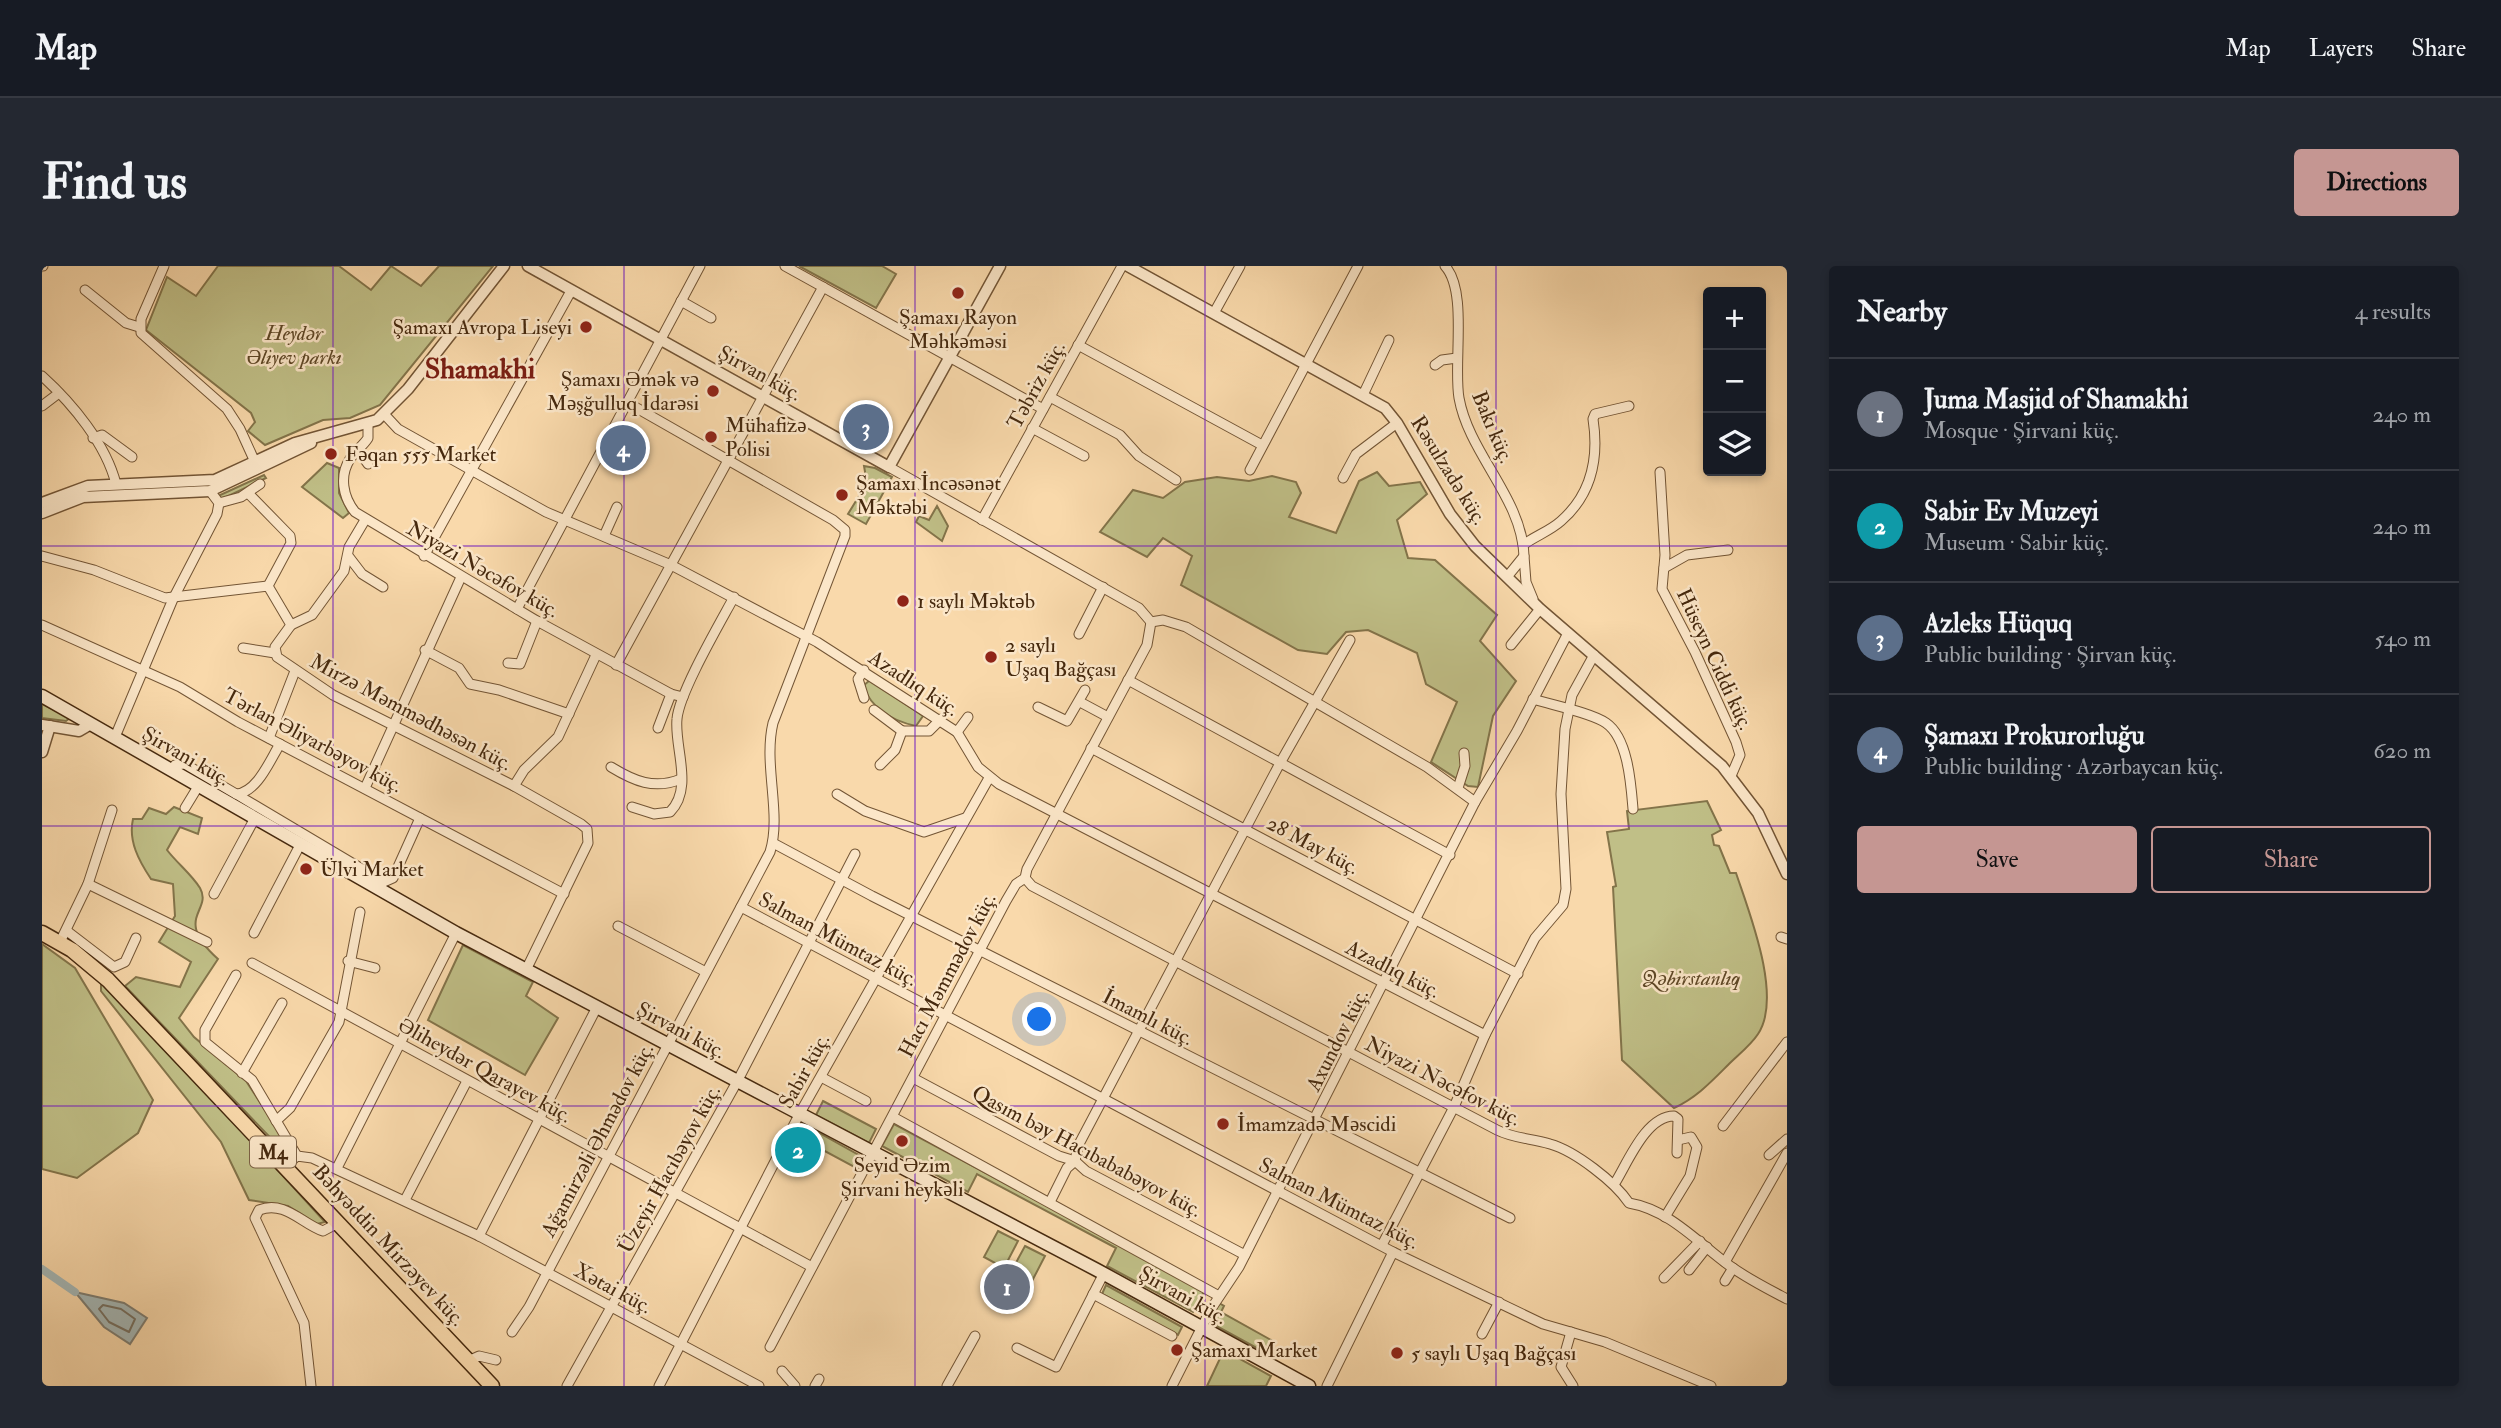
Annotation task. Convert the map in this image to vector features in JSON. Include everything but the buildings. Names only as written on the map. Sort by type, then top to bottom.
[{"type":"highway","name":"Bəhyəddin Mirzəyev küç.","points":[[42,933],[64,936],[291,1161],[338,1223],[492,1386]]},
{"type":"main road","name":"Şirvani küç.","points":[[42,696],[456,933],[1104,1273],[1309,1386]]},
{"type":"street","points":[[42,503],[75,489],[116,484],[204,482],[295,443],[368,424],[384,414],[427,366],[504,266]]},
{"type":"street","name":"Şirvan küç.","points":[[528,266],[1103,587],[1139,608],[1152,622]]},
{"type":"street","points":[[517,610],[700,266]]},
{"type":"street","points":[[785,266],[1043,409]]},
{"type":"street","points":[[889,467],[1000,266]]},
{"type":"street","name":"Təbriz küç.","points":[[982,520],[1122,266]]},
{"type":"street","name":"Rəsulzadə küç.","points":[[1128,266],[1385,408],[1397,423],[1463,533],[1537,607],[1686,733],[1731,776],[1758,813],[1787,872]]},
{"type":"street","points":[[1214,313],[1240,266]]},
{"type":"street","points":[[1250,470],[1358,266]]},
{"type":"street","name":"Bakı küç.","points":[[1445,266],[1456,288],[1460,404],[1513,512],[1523,545],[1527,582],[1537,607]]},
{"type":"street","points":[[139,327],[161,267]]},
{"type":"street","points":[[616,665],[823,287]]},
{"type":"street","points":[[85,290],[126,323],[139,327],[145,339],[227,409],[240,429],[255,462]]},
{"type":"street","points":[[424,556],[571,291]]},
{"type":"street","points":[[681,301],[711,318]]},
{"type":"street","points":[[1363,395],[1389,340]]},
{"type":"street","points":[[1078,345],[1262,445]]},
{"type":"street","points":[[1435,365],[1442,360],[1457,358]]},
{"type":"street","points":[[42,376],[59,393],[93,438],[111,468],[116,484]]},
{"type":"street","points":[[42,406],[59,393]]},
{"type":"street","points":[[1050,397],[1120,435],[1139,457],[1176,480]]},
{"type":"street","points":[[628,403],[728,460]]},
{"type":"street","points":[[1523,545],[1558,523],[1573,507],[1597,457],[1593,419],[1595,414],[1629,406]]},
{"type":"street","name":"Azadlıq küç.","points":[[384,414],[398,429],[565,521],[671,565],[807,636],[864,670],[957,732],[978,767],[989,778],[1210,895],[1485,1035]]},
{"type":"street","points":[[1343,478],[1356,454],[1397,423]]},
{"type":"street","name":"Niyazi Nəcəfov küç.","points":[[368,424],[368,438],[347,465],[344,490],[348,504],[365,520],[596,655],[670,694],[683,696]]},
{"type":"street","points":[[1032,428],[1084,456]]},
{"type":"street","points":[[42,513],[90,496],[211,491],[329,434]]},
{"type":"street","points":[[93,438],[103,435],[132,457]]},
{"type":"street","points":[[358,450],[368,464]]},
{"type":"street","name":"Ağamirzəli Əhmədov küç.","points":[[512,1332],[547,1273],[773,843],[770,739],[775,716],[842,550],[845,530],[833,520],[728,460]]},
{"type":"street","name":"Hüseyn Ciddi küç.","points":[[1660,472],[1664,568],[1662,589],[1695,652],[1736,742],[1740,755],[1731,776]]},
{"type":"street","points":[[219,503],[248,493],[260,484]]},
{"type":"street","points":[[115,737],[173,599],[217,514],[219,503],[211,491]]},
{"type":"street","points":[[248,493],[290,536],[291,543],[268,586]]},
{"type":"street","points":[[604,536],[617,507]]},
{"type":"street","points":[[243,648],[275,653],[277,643],[291,625],[312,615],[344,571],[349,547],[365,520]]},
{"type":"street","points":[[1664,568],[1687,555],[1728,550]]},
{"type":"street","points":[[42,556],[94,570],[158,596],[173,599],[268,586]]},
{"type":"street","points":[[1507,577],[1524,556]]},
{"type":"street","points":[[349,557],[362,574],[383,587]]},
{"type":"street","points":[[365,788],[425,650],[461,577]]},
{"type":"street","points":[[268,586],[291,625]]},
{"type":"street","points":[[1079,634],[1103,587]]},
{"type":"street","points":[[632,807],[654,814],[670,812],[678,801],[681,779],[676,720],[683,696],[734,597]]},
{"type":"street","points":[[1511,645],[1537,607]]},
{"type":"street","points":[[508,663],[520,664],[537,621]]},
{"type":"street","points":[[1152,622],[1163,621],[1186,627],[1314,700],[1458,788],[1475,802]]},
{"type":"street","name":"Hacı Məmmədov küç.","points":[[770,1347],[1011,892],[1025,878],[1147,645],[1152,622]]},
{"type":"street","name":"Tərlan Əliyarbəyov küç.","points":[[42,625],[180,687],[280,744],[564,894]]},
{"type":"street","name":"Axundov küç.","points":[[1172,1386],[1315,1121],[1475,802],[1568,633]]},
{"type":"street","points":[[1050,1202],[1067,1168],[1075,1161],[1077,1146],[1279,765],[1350,640]]},
{"type":"street","points":[[425,650],[459,668],[470,684],[489,687],[569,714]]},
{"type":"street","name":"Mirzə Məmmədhəsən küç.","points":[[275,653],[295,671],[333,695],[514,786],[587,829],[588,843],[564,894]]},
{"type":"street","points":[[514,786],[524,770],[558,737],[596,655]]},
{"type":"street","points":[[1382,1245],[1454,1107],[1485,1035],[1535,938],[1560,910],[1564,898],[1561,794],[1567,711],[1577,684],[1594,655]]},
{"type":"street","points":[[864,670],[858,679],[864,698]]},
{"type":"street","points":[[269,738],[295,671]]},
{"type":"street","points":[[1128,680],[1279,765],[1450,855]]},
{"type":"street","points":[[1038,707],[1067,721],[1086,690]]},
{"type":"street","points":[[657,728],[670,694]]},
{"type":"street","points":[[1533,699],[1597,718],[1615,732],[1629,774],[1633,809]]},
{"type":"street","points":[[1080,702],[1108,717]]},
{"type":"street","points":[[874,710],[902,731],[929,731],[941,719]]},
{"type":"street","points":[[957,732],[968,717]]},
{"type":"street","points":[[42,752],[46,726],[79,731],[91,724]]},
{"type":"street","points":[[880,765],[895,750],[902,731]]},
{"type":"street","points":[[236,794],[251,789],[280,744]]},
{"type":"street","name":"28 May küç.","points":[[1091,748],[1518,974]]},
{"type":"street","points":[[1458,788],[1465,766],[1464,753]]},
{"type":"street","points":[[172,769],[179,764],[191,766],[384,882],[393,878],[421,818]]},
{"type":"street","points":[[611,767],[643,783],[669,784],[681,779]]},
{"type":"street","name":"Sabir küç.","points":[[659,1386],[800,1113],[989,778]]},
{"type":"street","points":[[185,808],[199,785]]},
{"type":"street","points":[[837,794],[865,811],[924,832],[934,831],[965,818]]},
{"type":"street","points":[[112,810],[88,884],[64,936],[114,967],[125,962],[136,937]]},
{"type":"street","points":[[214,894],[255,818]]},
{"type":"street","name":"İmamlı küç.","points":[[773,843],[979,951],[1510,1218]]},
{"type":"street","points":[[254,933],[300,845]]},
{"type":"street","name":"Üzeyir Hacıbəyov küç.","points":[[573,1384],[738,1080],[855,854]]},
{"type":"street","name":"Niyazi Nəcəfov küç.","points":[[1025,878],[1032,886],[1175,963],[1512,1138],[1551,1144],[1565,1150],[1615,1183],[1629,1203],[1665,1217],[1729,1265],[1787,1299]]},
{"type":"street","points":[[88,884],[207,942]]},
{"type":"street","points":[[526,970],[564,894]]},
{"type":"street","name":"Salman Mümtaz küç.","points":[[741,907],[944,1017],[1393,1252],[1544,1324],[1605,1342],[1711,1386]]},
{"type":"street","points":[[276,1121],[290,1108],[334,1033],[342,1012],[348,961],[360,912]]},
{"type":"street","points":[[618,926],[706,972]]},
{"type":"street","points":[[337,1168],[456,933]]},
{"type":"street","points":[[348,961],[375,968]]},
{"type":"street","name":"Əliheydər Qarayev küç.","points":[[252,963],[812,1267]]},
{"type":"street","points":[[236,975],[204,1036],[209,1047],[252,1080],[276,1121],[291,1161]]},
{"type":"street","points":[[243,1073],[282,1003]]},
{"type":"street","points":[[479,1236],[597,1007]]},
{"type":"street","points":[[1723,1126],[1787,1042]]},
{"type":"street","points":[[821,1077],[866,1101]]},
{"type":"street","name":"Qasım bəy Hacıbababəyov küç.","points":[[913,1078],[1059,1156],[1075,1161],[1086,1171],[1245,1255]]},
{"type":"street","points":[[405,1199],[467,1082]]},
{"type":"street","points":[[1615,1183],[1655,1123],[1674,1116],[1679,1124],[1677,1153]]},
{"type":"street","points":[[893,1117],[1219,1296]]},
{"type":"street","points":[[1665,1217],[1690,1176],[1697,1147],[1692,1137],[1678,1140]]},
{"type":"street","points":[[1769,1154],[1787,1139]]},
{"type":"street","points":[[1725,1281],[1729,1265],[1787,1153]]},
{"type":"street","name":"Xətai küç.","points":[[291,1161],[312,1158],[405,1199],[680,1344],[745,1383],[759,1386]]},
{"type":"street","points":[[311,1386],[304,1323],[255,1218],[260,1210],[270,1207],[288,1212],[323,1231],[338,1223]]},
{"type":"street","points":[[1689,1270],[1704,1244]]},
{"type":"street","points":[[1664,1278],[1704,1244]]},
{"type":"street","points":[[1326,1386],[1393,1252]]},
{"type":"street","points":[[1017,1348],[1056,1367],[1104,1273]]},
{"type":"street","points":[[1093,1294],[1172,1336]]},
{"type":"street","points":[[1482,1334],[1499,1303]]},
{"type":"street","points":[[1571,1332],[1561,1367],[1573,1386]]},
{"type":"street","points":[[947,1386],[975,1336]]},
{"type":"street","points":[[468,1361],[479,1356],[496,1360]]},
{"type":"street","points":[[782,1371],[795,1386]]},
{"type":"green space","name":"Heydər Əliyev parkı","points":[[218,266],[339,266],[371,290],[391,266],[421,286],[439,266],[493,266],[380,405],[350,418],[323,420],[265,445],[248,431],[255,422],[251,413],[146,330],[167,277],[196,296]]},
{"type":"green space","points":[[799,266],[882,266],[896,274],[876,308]]},
{"type":"green space","points":[[327,463],[339,468],[339,493],[349,513],[343,518],[302,487]]},
{"type":"green space","points":[[864,466],[875,468],[892,477],[866,524],[848,514],[867,483]]},
{"type":"green space","points":[[1377,472],[1389,486],[1420,482],[1427,494],[1397,520],[1408,558],[1435,560],[1497,615],[1480,641],[1516,681],[1493,716],[1478,787],[1468,786],[1431,762],[1457,702],[1426,684],[1417,653],[1368,630],[1346,632],[1327,654],[1298,650],[1181,585],[1192,556],[1163,538],[1147,557],[1100,532],[1133,490],[1163,498],[1185,482],[1217,477],[1249,481],[1272,476],[1296,482],[1301,493],[1289,517],[1336,533],[1359,481]]},
{"type":"green space","points":[[264,475],[266,478],[220,500],[218,496]]},
{"type":"green space","points":[[937,506],[948,526],[942,541],[916,522],[919,516],[929,520]]},
{"type":"green space","points":[[870,680],[923,716],[916,726],[891,717],[872,701],[863,686]]},
{"type":"green space","points":[[42,704],[70,718],[66,721],[42,718]]},
{"type":"green space","name":"Qəbirstanlıq","points":[[1707,801],[1721,830],[1712,835],[1714,845],[1719,846],[1730,873],[1736,873],[1755,931],[1765,977],[1765,1018],[1752,1042],[1703,1089],[1674,1108],[1622,1060],[1613,887],[1616,886],[1607,832],[1629,829],[1627,811]]},
{"type":"green space","points":[[174,807],[202,818],[198,834],[180,827],[167,850],[200,888],[203,896],[197,917],[198,934],[218,959],[179,1018],[194,1037],[246,1081],[292,1151],[286,1154],[125,986],[136,977],[180,987],[191,962],[159,942],[175,916],[173,884],[151,879],[139,858],[132,835],[133,819],[142,819],[149,808],[166,814]]},
{"type":"green space","points":[[42,944],[75,968],[153,1100],[138,1133],[77,1178],[42,1169]]},
{"type":"green space","points":[[463,945],[533,982],[526,996],[558,1018],[525,1075],[428,1020]]},
{"type":"green space","points":[[101,982],[192,1076],[325,1222],[317,1224],[288,1206],[249,1200],[221,1142],[101,991]]},
{"type":"green space","points":[[823,1101],[876,1129],[869,1143],[816,1115]]},
{"type":"green space","points":[[894,1124],[1205,1290],[1193,1312],[1107,1266],[1116,1248],[977,1174],[968,1192],[882,1146]]},
{"type":"green space","points":[[814,1130],[864,1158],[858,1169],[808,1142]]},
{"type":"green space","points":[[998,1231],[1018,1241],[1004,1268],[984,1257]]},
{"type":"green space","points":[[1025,1246],[1045,1256],[1031,1283],[1011,1272]]},
{"type":"green space","points":[[1106,1285],[1182,1327],[1178,1335],[1102,1294]]},
{"type":"green space","points":[[1219,1303],[1224,1306],[1221,1312],[1271,1340],[1264,1352],[1209,1322]]},
{"type":"green space","points":[[1224,1350],[1271,1376],[1266,1386],[1207,1386]]},
{"type":"water","points":[[75,1292],[124,1303],[147,1318],[130,1344],[104,1327]]},
{"type":"waterway","points":[[42,1269],[75,1292]]},
{"type":"place","name":"Şamaxı Rayon Məhkəməsi","points":[[958,293]]},
{"type":"place","name":"Şamaxı Avropa Liseyi","points":[[586,327]]},
{"type":"place","name":"Şamaxı Əmək və Məşğulluq İdarəsi","points":[[713,391]]},
{"type":"place","name":"Azleks Hüquq","points":[[866,427]]},
{"type":"place","name":"Mühafizə Polisi","points":[[711,437]]},
{"type":"place","name":"Şamaxı Prokurorluğu","points":[[623,448]]},
{"type":"place","name":"Fəqan 555 Market","points":[[331,454]]},
{"type":"place","name":"Şamaxı İncəsənət Məktəbi","points":[[842,495]]},
{"type":"place","name":"1 saylı Məktəb","points":[[903,601]]},
{"type":"place","name":"2 saylı Uşaq Bağçası","points":[[991,657]]},
{"type":"place","name":"Ülvi Market","points":[[306,869]]},
{"type":"place","name":"İmamzadə Məscidi","points":[[1223,1124]]},
{"type":"place","name":"Seyid Əzim Şirvani heykəli","points":[[902,1141]]},
{"type":"place","name":"Sabir Ev Muzeyi","points":[[798,1150]]},
{"type":"place","name":"Juma Masjid of Shamakhi","points":[[1007,1287]]},
{"type":"place","name":"Şamaxı Market","points":[[1177,1350]]},
{"type":"place","name":"5 saylı Uşaq Bağçası","points":[[1397,1353]]},
{"type":"district","name":"Shamakhi","points":[[480,368]]}]
